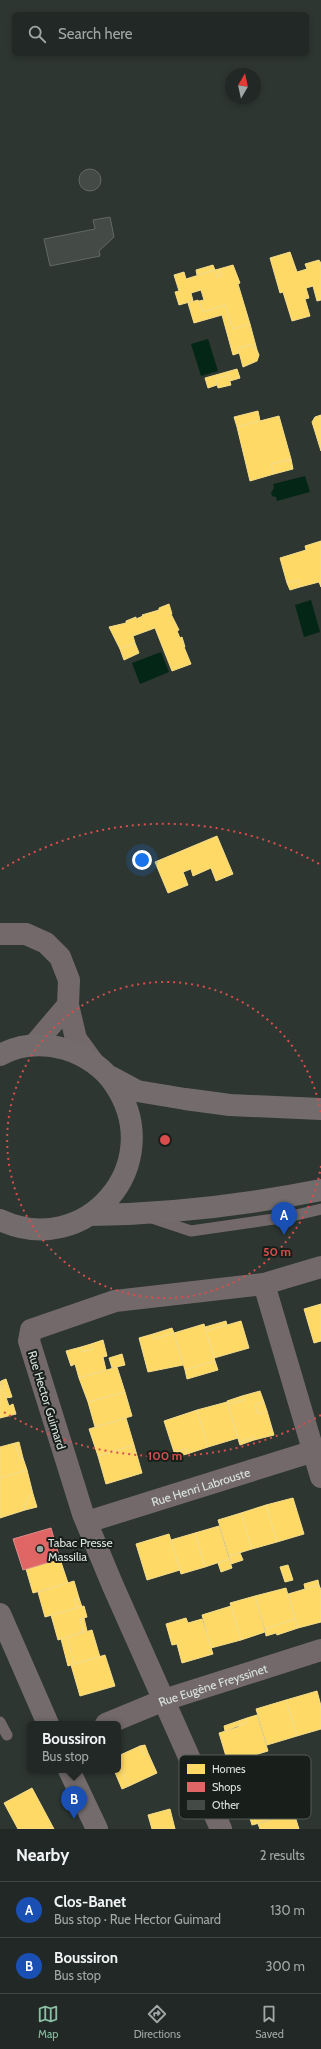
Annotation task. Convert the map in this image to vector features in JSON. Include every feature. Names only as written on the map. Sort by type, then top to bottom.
[{"type":"main road","points":[[2,1052],[34,1045],[54,1046],[74,1052],[92,1061],[110,1077],[137,1091],[230,1105],[321,1110]]},
{"type":"main road","points":[[4,1227],[33,1230],[52,1229],[72,1224],[90,1215],[107,1201],[121,1183],[129,1162],[132,1139],[130,1117],[125,1103],[110,1077]]},
{"type":"main road","points":[[90,1215],[142,1215],[267,1201],[321,1190]]},
{"type":"main road","points":[[0,1614],[47,1721]]},
{"type":"main road","points":[[70,1773],[97,1829]]},
{"type":"street","points":[[0,934],[26,934],[46,944],[60,957],[69,980],[68,1005],[76,1039],[92,1061]]},
{"type":"street","points":[[34,1045],[68,1005]]},
{"type":"street","name":"Rue Hector Guimard","points":[[188,1755],[113,1586],[87,1522],[32,1356],[29,1341],[31,1330],[115,1301],[264,1284],[321,1267]]},
{"type":"street","points":[[264,1284],[321,1477]]},
{"type":"street","name":"Rue Henri Labrouste","points":[[87,1522],[314,1451]]},
{"type":"street","name":"Rue Eugène Freyssinet","points":[[113,1721],[164,1700],[321,1650]]},
{"type":"street","name":"Rue Hector Guimard","points":[[217,1819],[221,1829]]},
{"type":"lane","points":[[142,1215],[191,1231],[288,1217],[321,1209]]},
{"type":"lane","points":[[0,1722],[7,1735]]},
{"type":"shaded area","points":[[208,339],[218,371],[201,376],[191,344]]},
{"type":"shaded area","points":[[305,476],[310,492],[277,501],[276,497],[272,496],[271,493],[274,488],[273,484]]},
{"type":"shaded area","points":[[311,600],[320,632],[304,637],[295,605]]},
{"type":"shaded area","points":[[161,652],[169,672],[140,684],[132,663]]},
{"type":"building: Homes","points":[[290,252],[297,272],[307,269],[305,264],[319,260],[321,263],[321,300],[317,301],[313,286],[306,288],[309,298],[305,299],[310,316],[292,321],[283,292],[280,293],[270,258]]},
{"type":"building: Homes","points":[[213,265],[215,270],[197,275],[196,270]]},
{"type":"building: Homes","points":[[233,265],[240,283],[238,284],[250,324],[233,329],[225,305],[203,312],[199,301],[204,300],[201,290],[191,293],[193,301],[179,305],[175,292],[179,291],[174,275],[184,272],[186,279],[215,270],[217,277],[221,276],[219,269]]},
{"type":"building: Homes","points":[[219,269],[221,276],[217,277],[215,270]]},
{"type":"building: Homes","points":[[198,300],[203,312],[225,305],[233,329],[250,324],[257,350],[251,345],[238,348],[239,353],[233,355],[222,315],[194,323],[188,303]]},
{"type":"building: Homes","points":[[250,345],[257,350],[259,355],[257,361],[243,367],[238,348]]},
{"type":"building: Homes","points":[[237,369],[240,378],[230,381],[228,375],[216,379],[217,385],[208,388],[205,378]]},
{"type":"building: Homes","points":[[228,375],[231,385],[218,388],[216,379]]},
{"type":"building: Homes","points":[[258,411],[260,421],[237,427],[234,417]]},
{"type":"building: Homes","points":[[321,415],[321,451],[312,422],[315,417]]},
{"type":"building: Homes","points":[[279,416],[291,459],[271,464],[274,474],[250,481],[237,427]]},
{"type":"building: Homes","points":[[291,459],[293,469],[274,474],[271,464]]},
{"type":"building: Homes","points":[[321,541],[321,587],[319,582],[300,587],[298,580],[287,583],[280,558],[306,550],[305,546]]},
{"type":"building: Homes","points":[[298,580],[300,587],[290,590],[287,583]]},
{"type":"building: Homes","points":[[169,604],[171,614],[179,630],[177,631],[180,638],[182,637],[184,647],[191,664],[172,671],[155,628],[133,636],[135,643],[120,649],[109,627],[126,623],[126,621],[136,617],[136,619],[143,616],[142,615],[159,610],[159,608]]},
{"type":"building: Homes","points":[[135,643],[139,653],[124,660],[120,649]]},
{"type":"building: Homes","points":[[217,836],[233,874],[216,881],[211,868],[193,876],[191,869],[183,872],[188,885],[168,893],[155,862]]},
{"type":"building: Homes","points":[[321,1304],[321,1341],[314,1343],[304,1309]]},
{"type":"building: Homes","points":[[226,1321],[227,1325],[206,1331],[205,1327]]},
{"type":"building: Homes","points":[[241,1321],[249,1348],[214,1358],[206,1331]]},
{"type":"building: Homes","points":[[204,1324],[215,1361],[185,1370],[174,1333]]},
{"type":"building: Homes","points":[[172,1328],[174,1333],[154,1339],[153,1334]]},
{"type":"building: Homes","points":[[174,1333],[183,1365],[148,1372],[139,1338],[153,1334],[154,1339]]},
{"type":"building: Homes","points":[[103,1340],[107,1356],[103,1357],[106,1370],[79,1378],[75,1364],[71,1366],[66,1351],[81,1347],[82,1352],[93,1349],[91,1344]]},
{"type":"building: Homes","points":[[91,1344],[93,1349],[82,1352],[81,1347]]},
{"type":"building: Homes","points":[[122,1354],[125,1365],[112,1368],[109,1358]]},
{"type":"building: Homes","points":[[215,1361],[218,1370],[187,1379],[185,1370]]},
{"type":"building: Homes","points":[[117,1367],[125,1392],[88,1402],[79,1378]]},
{"type":"building: Homes","points":[[6,1379],[12,1397],[6,1398],[1,1381]]},
{"type":"building: Homes","points":[[0,1381],[9,1406],[13,1404],[16,1414],[0,1418]]},
{"type":"building: Homes","points":[[260,1391],[264,1402],[255,1405],[258,1414],[267,1411],[274,1435],[254,1440],[254,1437],[239,1442],[228,1404],[244,1400],[242,1396]]},
{"type":"building: Homes","points":[[125,1392],[132,1416],[95,1427],[88,1402]]},
{"type":"building: Homes","points":[[242,1396],[244,1400],[228,1404],[227,1401]]},
{"type":"building: Homes","points":[[227,1402],[238,1438],[208,1447],[197,1410]]},
{"type":"building: Homes","points":[[264,1402],[267,1411],[258,1414],[255,1405]]},
{"type":"building: Homes","points":[[197,1410],[208,1447],[187,1454],[186,1449],[174,1452],[164,1421]]},
{"type":"building: Homes","points":[[126,1418],[134,1445],[98,1456],[89,1429]]},
{"type":"building: Homes","points":[[254,1437],[254,1440],[240,1445],[239,1442]]},
{"type":"building: Homes","points":[[19,1442],[23,1458],[20,1459],[15,1443]]},
{"type":"building: Homes","points":[[15,1443],[20,1459],[23,1458],[27,1470],[0,1478],[0,1447]]},
{"type":"building: Homes","points":[[134,1445],[142,1473],[106,1484],[98,1456]]},
{"type":"building: Homes","points":[[186,1449],[187,1454],[175,1457],[174,1452]]},
{"type":"building: Homes","points":[[27,1470],[33,1494],[30,1495],[24,1506],[25,1510],[0,1518],[0,1478]]},
{"type":"building: Homes","points":[[33,1494],[37,1507],[25,1510],[24,1506],[30,1495]]},
{"type":"building: Homes","points":[[293,1498],[304,1534],[277,1542],[266,1505]]},
{"type":"building: Homes","points":[[266,1505],[277,1542],[252,1549],[241,1513]]},
{"type":"building: Homes","points":[[241,1513],[252,1549],[229,1556],[218,1520]]},
{"type":"building: Homes","points":[[219,1526],[229,1559],[205,1567],[195,1533]]},
{"type":"building: Homes","points":[[195,1533],[205,1567],[181,1574],[171,1540]]},
{"type":"building: Homes","points":[[169,1534],[180,1570],[147,1580],[136,1544]]},
{"type":"building: Homes","points":[[240,1553],[243,1560],[231,1564],[229,1556]]},
{"type":"building: Homes","points":[[60,1559],[68,1583],[33,1593],[26,1569]]},
{"type":"building: Homes","points":[[229,1559],[232,1568],[221,1572],[218,1563]]},
{"type":"building: Homes","points":[[288,1565],[293,1580],[285,1582],[280,1567]]},
{"type":"building: Homes","points":[[318,1580],[319,1585],[305,1589],[304,1584]]},
{"type":"building: Homes","points":[[74,1581],[79,1598],[74,1600],[77,1608],[45,1617],[38,1592]]},
{"type":"building: Homes","points":[[319,1585],[321,1590],[321,1622],[298,1628],[288,1594]]},
{"type":"building: Homes","points":[[286,1588],[295,1619],[265,1629],[255,1596]]},
{"type":"building: Homes","points":[[255,1596],[265,1632],[241,1640],[230,1603]]},
{"type":"building: Homes","points":[[79,1598],[82,1607],[77,1608],[74,1600]]},
{"type":"building: Homes","points":[[84,1606],[87,1617],[80,1619],[83,1632],[58,1640],[51,1615]]},
{"type":"building: Homes","points":[[231,1606],[241,1640],[211,1648],[202,1615]]},
{"type":"building: Homes","points":[[84,1618],[87,1631],[83,1632],[80,1619]]},
{"type":"building: Homes","points":[[186,1618],[188,1623],[202,1619],[213,1654],[182,1663],[177,1644],[172,1645],[166,1624]]},
{"type":"building: Homes","points":[[295,1619],[298,1628],[277,1635],[276,1633],[266,1636],[265,1629]]},
{"type":"building: Homes","points":[[92,1630],[100,1657],[74,1664],[67,1637]]},
{"type":"building: Homes","points":[[67,1637],[74,1664],[68,1666],[61,1639]]},
{"type":"building: Homes","points":[[105,1655],[115,1686],[80,1696],[71,1665]]},
{"type":"building: Homes","points":[[317,1691],[321,1706],[321,1729],[297,1736],[286,1700]]},
{"type":"building: Homes","points":[[286,1700],[297,1736],[267,1745],[256,1709]]},
{"type":"building: Homes","points":[[257,1715],[268,1751],[255,1755],[226,1755],[219,1733],[239,1727],[238,1725],[248,1722],[247,1718]]},
{"type":"building: Homes","points":[[247,1718],[248,1722],[225,1731],[224,1726]]},
{"type":"building: Homes","points":[[145,1745],[148,1753],[144,1755],[140,1746]]},
{"type":"building: Homes","points":[[140,1746],[144,1755],[148,1753],[157,1773],[129,1786],[121,1769],[121,1755]]},
{"type":"building: Homes","points":[[121,1769],[129,1786],[122,1789],[115,1773],[121,1773]]},
{"type":"building: Homes","points":[[32,1788],[54,1829],[18,1829],[4,1803]]},
{"type":"building: Homes","points":[[170,1809],[175,1829],[152,1829],[148,1815]]},
{"type":"building: Homes","points":[[250,1819],[255,1819],[256,1824],[252,1825]]},
{"type":"building: Homes","points":[[255,1819],[272,1819],[256,1824]]},
{"type":"building: Homes","points":[[274,1819],[296,1819],[299,1829],[260,1829],[258,1824]]},
{"type":"building: Shops","points":[[51,1528],[60,1559],[23,1570],[13,1539]]},
{"type":"building: Other","points":[[90,169],[98,172],[101,180],[98,188],[90,191],[82,188],[79,180],[82,172]]},
{"type":"building: Other","points":[[110,217],[114,237],[99,251],[100,256],[50,266],[44,239],[95,229],[93,220]]},
{"type":"place","name":"Clos-Banet","points":[[284,1235]]},
{"type":"place","name":"Tabac Presse Massilia","points":[[40,1549]]},
{"type":"place","name":"Boussiron","points":[[74,1819]]}]
